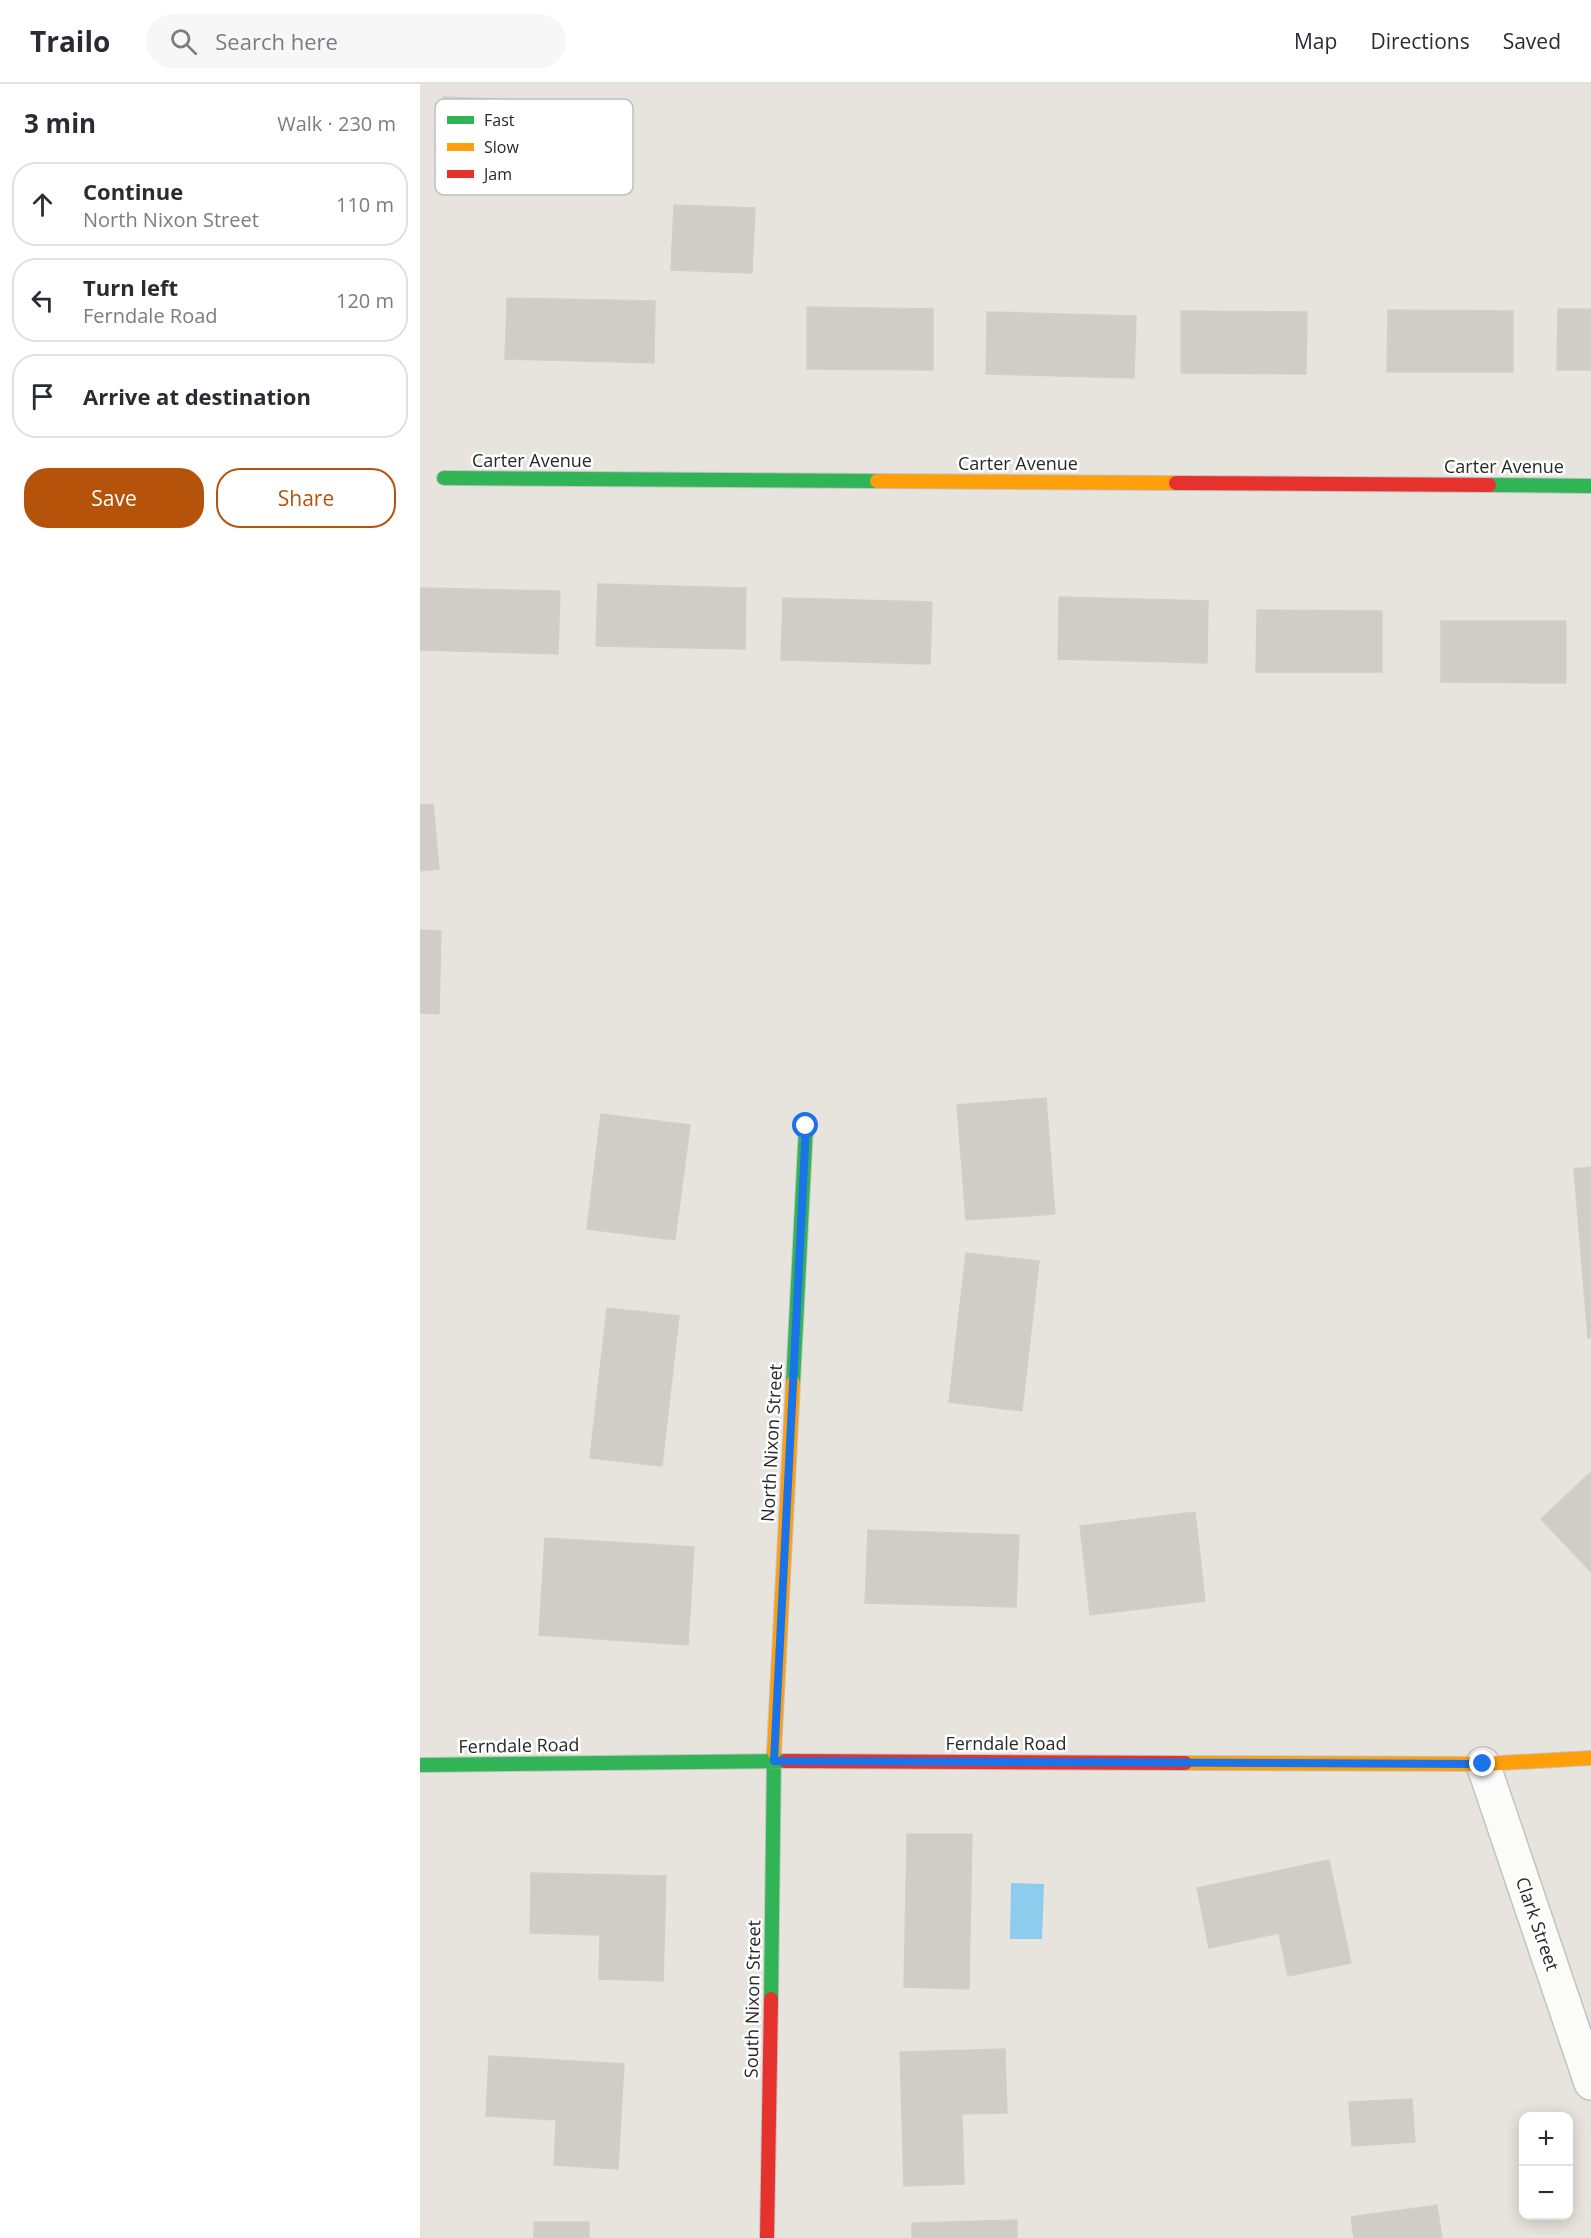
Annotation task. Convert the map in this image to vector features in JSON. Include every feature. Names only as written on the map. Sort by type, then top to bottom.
[{"type":"street","name":"Carter Avenue","points":[[444,478],[1591,486]]},
{"type":"street","name":"North Nixon Street","points":[[774,1761],[806,1126]]},
{"type":"street","name":"Ferndale Road","points":[[420,1765],[774,1761],[1483,1764],[1591,1758]]},
{"type":"street","name":"South Nixon Street","points":[[767,2238],[774,1761]]},
{"type":"street","name":"Clark Street","points":[[1483,1764],[1591,2083]]},
{"type":"water","points":[[1011,1883],[1044,1884],[1042,1939],[1010,1939]]},
{"type":"building","points":[[443,97],[497,99],[443,99]]},
{"type":"building","points":[[674,205],[755,208],[752,273],[671,270]]},
{"type":"building","points":[[507,298],[655,301],[654,363],[505,359]]},
{"type":"building","points":[[807,307],[933,309],[933,370],[807,369]]},
{"type":"building","points":[[1558,309],[1591,309],[1591,370],[1557,370]]},
{"type":"building","points":[[1388,310],[1513,311],[1513,372],[1387,372]]},
{"type":"building","points":[[1181,311],[1307,312],[1306,374],[1181,373]]},
{"type":"building","points":[[987,312],[1136,316],[1134,378],[986,374]]},
{"type":"building","points":[[598,584],[746,588],[745,649],[596,646]]},
{"type":"building","points":[[420,588],[560,591],[558,654],[420,650]]},
{"type":"building","points":[[1059,597],[1208,601],[1207,663],[1058,659]]},
{"type":"building","points":[[783,598],[932,602],[930,664],[781,660]]},
{"type":"building","points":[[1257,610],[1382,611],[1382,672],[1256,672]]},
{"type":"building","points":[[1441,621],[1566,621],[1566,683],[1441,682]]},
{"type":"building","points":[[433,804],[439,869],[420,871],[420,805]]},
{"type":"building","points":[[420,930],[441,931],[439,1014],[420,1013]]},
{"type":"building","points":[[1046,1098],[1055,1214],[966,1220],[957,1105]]},
{"type":"building","points":[[601,1114],[690,1125],[675,1240],[587,1229]]},
{"type":"building","points":[[1591,1167],[1591,1338],[1588,1338],[1574,1169]]},
{"type":"building","points":[[966,1253],[1039,1261],[1022,1411],[949,1402]]},
{"type":"building","points":[[607,1308],[679,1316],[662,1466],[590,1458]]},
{"type":"building","points":[[1591,1472],[1591,1572],[1541,1519]]},
{"type":"building","points":[[1195,1512],[1205,1601],[1090,1615],[1080,1526]]},
{"type":"building","points":[[868,1530],[1019,1535],[1016,1607],[865,1603]]},
{"type":"building","points":[[545,1538],[694,1547],[688,1645],[539,1635]]},
{"type":"building","points":[[907,1834],[972,1834],[969,1989],[904,1987]]},
{"type":"building","points":[[1329,1860],[1351,1963],[1288,1976],[1279,1933],[1209,1948],[1197,1888]]},
{"type":"building","points":[[531,1873],[666,1876],[663,1981],[599,1979],[600,1935],[530,1933]]},
{"type":"building","points":[[1005,2049],[1007,2113],[962,2114],[964,2184],[904,2186],[900,2052]]},
{"type":"building","points":[[489,2056],[624,2064],[618,2169],[554,2165],[556,2120],[486,2116]]},
{"type":"building","points":[[1412,2099],[1415,2142],[1352,2146],[1349,2102]]},
{"type":"building","points":[[1437,2205],[1442,2238],[1354,2238],[1351,2217]]},
{"type":"building","points":[[1017,2220],[1017,2238],[912,2238],[912,2223]]},
{"type":"building","points":[[534,2222],[589,2222],[589,2238],[534,2238]]},
{"type":"traffic: fast","points":[[444,478],[877,481]]},
{"type":"traffic: fast","points":[[1489,485],[1591,486]]},
{"type":"traffic: fast","points":[[793,1383],[806,1126]]},
{"type":"traffic: fast","points":[[771,1999],[774,1752]]},
{"type":"traffic: fast","points":[[420,1765],[786,1761]]},
{"type":"traffic: slow","points":[[877,481],[1176,483]]},
{"type":"traffic: slow","points":[[774,1752],[793,1383]]},
{"type":"traffic: slow","points":[[1185,1763],[1483,1764],[1591,1758]]},
{"type":"traffic: jam","points":[[1176,483],[1489,485]]},
{"type":"traffic: jam","points":[[786,1761],[1185,1763]]},
{"type":"traffic: jam","points":[[767,2238],[771,1999]]},
{"type":"route","points":[[806,1126],[774,1761],[1483,1764]]}]
